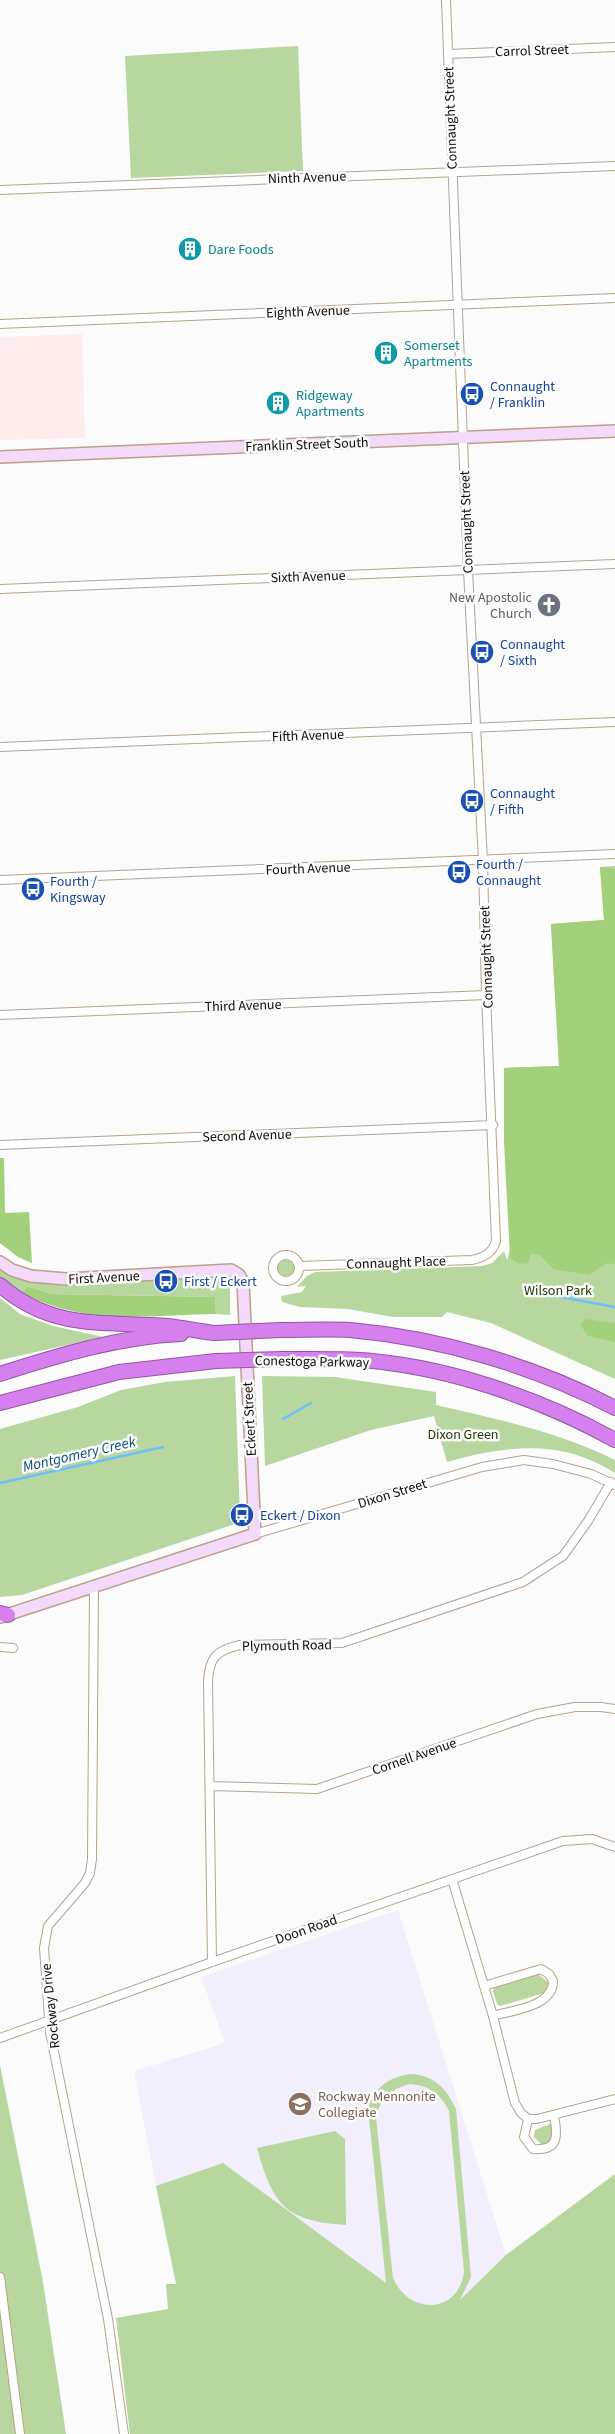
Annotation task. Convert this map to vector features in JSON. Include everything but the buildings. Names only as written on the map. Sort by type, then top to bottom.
[{"type":"highway","points":[[0,1285],[32,1306],[70,1321],[93,1324],[168,1326],[214,1333]]},
{"type":"highway","name":"Conestoga Parkway","points":[[0,1374],[59,1355],[116,1342],[171,1335],[281,1330],[349,1330],[402,1337],[472,1353],[538,1374],[615,1408]]},
{"type":"highway","name":"Conestoga Parkway","points":[[0,1403],[119,1372],[216,1362],[283,1359],[347,1360],[389,1363],[449,1376],[513,1394],[586,1424],[615,1440]]},
{"type":"street","name":"Connaught Street","points":[[446,0],[468,570],[483,861],[486,995],[493,1125],[496,1241],[490,1252]]},
{"type":"street","name":"Carrol Street","points":[[448,54],[615,47]]},
{"type":"street","name":"Ninth Avenue","points":[[0,190],[615,166]]},
{"type":"street","name":"Eighth Avenue","points":[[0,324],[615,298]]},
{"type":"street","name":"Franklin Street South","points":[[0,457],[615,431]]},
{"type":"street","name":"Sixth Avenue","points":[[0,589],[615,564]]},
{"type":"street","name":"Fifth Avenue","points":[[0,747],[615,722]]},
{"type":"street","name":"Fourth Avenue","points":[[0,880],[615,854]]},
{"type":"street","name":"Third Avenue","points":[[0,1015],[486,995]]},
{"type":"street","name":"Second Avenue","points":[[0,1145],[493,1125]]},
{"type":"street","name":"Connaught Place","points":[[300,1266],[472,1260],[490,1252]]},
{"type":"street","name":"First Avenue","points":[[0,1262],[12,1270],[31,1276],[66,1280],[231,1270],[239,1275]]},
{"type":"street","name":"Eckert Street","points":[[239,1275],[243,1282],[254,1534]]},
{"type":"street","name":"Dixon Street","points":[[3,1615],[254,1534],[482,1467],[524,1460],[572,1469],[613,1484]]},
{"type":"street","name":"Plymouth Road","points":[[212,1962],[209,1667],[219,1652],[240,1645],[342,1643],[523,1582],[563,1556],[613,1484]]},
{"type":"street","name":"Rockway Drive","points":[[94,1587],[92,1860],[90,1873],[84,1883],[48,1926],[44,1948],[49,2021],[108,2319],[124,2434]]},
{"type":"street","points":[[0,1647],[14,1648]]},
{"type":"street","name":"Cornell Avenue","points":[[211,1786],[317,1789],[537,1714],[575,1707],[615,1709]]},
{"type":"street","name":"Doon Road","points":[[0,2038],[212,1962],[563,1841],[592,1839],[615,1847]]},
{"type":"street","points":[[452,1879],[493,2016],[515,2103],[521,2113],[528,2119],[554,2116],[615,2099]]},
{"type":"street","points":[[484,1986],[541,1970],[549,1974],[553,1981],[550,1995],[542,2002],[493,2016]]},
{"type":"street","points":[[528,2119],[524,2137],[533,2149],[540,2150],[554,2144],[557,2138],[554,2116]]},
{"type":"street","points":[[0,2277],[20,2434]]},
{"type":"shaded area","points":[[82,334],[85,438],[0,440],[0,337]]},
{"type":"shaded area","name":"Rockway Mennonite Collegiate","points":[[398,1910],[506,2255],[438,2322],[223,2163],[156,2186],[134,2071],[225,2043],[201,1977]]},
{"type":"green space","points":[[298,46],[303,171],[131,178],[125,56]]},
{"type":"green space","name":"Wilson Park","points":[[615,866],[615,1379],[491,1323],[447,1312],[442,1317],[393,1317],[348,1309],[300,1307],[282,1302],[281,1296],[302,1292],[306,1286],[297,1287],[307,1276],[315,1272],[482,1266],[492,1263],[504,1251],[507,1260],[510,1250],[504,1068],[559,1066],[551,924],[604,920],[600,867]]},
{"type":"green space","name":"Wilson Park","points":[[600,867],[615,869],[615,1264],[607,1263],[589,1275],[553,1269],[539,1254],[531,1254],[528,1263],[525,1264],[518,1263],[510,1257],[504,1142],[504,1068],[559,1066],[551,924],[604,920]]},
{"type":"green space","points":[[0,1158],[4,1158],[5,1213],[29,1212],[32,1263],[18,1257],[0,1243]]},
{"type":"green space","points":[[286,1259],[293,1262],[296,1269],[293,1276],[286,1279],[279,1276],[276,1269],[279,1262]]},
{"type":"green space","points":[[0,1267],[17,1276],[35,1282],[75,1286],[155,1280],[156,1284],[168,1284],[169,1280],[225,1278],[230,1280],[230,1315],[216,1314],[215,1297],[51,1294],[27,1286],[23,1293],[0,1277]]},
{"type":"green space","points":[[27,1286],[51,1294],[215,1297],[216,1314],[117,1316],[93,1314],[69,1310],[46,1303],[23,1293]]},
{"type":"green space","points":[[0,1298],[20,1314],[53,1326],[103,1337],[0,1360]]},
{"type":"green space","points":[[585,1319],[615,1323],[615,1342],[588,1336],[580,1325]]},
{"type":"green space","points":[[235,1376],[240,1517],[238,1523],[22,1595],[0,1597],[0,1429],[78,1407],[121,1390],[165,1382]]},
{"type":"green space","name":"Dixon Green","points":[[262,1376],[335,1377],[436,1392],[436,1405],[527,1427],[594,1450],[615,1460],[615,1473],[574,1454],[532,1448],[490,1452],[447,1462],[434,1416],[371,1430],[265,1466]]},
{"type":"green space","points":[[538,1974],[548,1982],[548,1988],[544,1993],[500,2006],[497,2004],[493,1991],[495,1986]]},
{"type":"green space","points":[[0,2065],[43,2282],[66,2434],[0,2434]]},
{"type":"green space","points":[[402,2075],[418,2075],[432,2080],[448,2095],[456,2109],[471,2277],[460,2300],[506,2255],[615,2174],[615,2434],[130,2434],[116,2318],[168,2309],[166,2284],[176,2284],[156,2186],[223,2163],[386,2283],[368,2108],[375,2094],[384,2084]],"holes":[[[410,2084],[434,2092],[442,2099],[449,2111],[464,2271],[460,2285],[454,2295],[444,2302],[433,2305],[422,2304],[411,2299],[401,2291],[393,2278],[376,2117],[378,2110],[388,2095]]]},
{"type":"green space","points":[[550,2124],[555,2125],[555,2139],[543,2146],[534,2137],[535,2130]]},
{"type":"green space","points":[[335,2131],[345,2139],[346,2225],[309,2219],[295,2214],[285,2206],[269,2184],[257,2148]]},
{"type":"waterway","name":"Montgomery Creek","points":[[523,1290],[615,1307]]},
{"type":"waterway","name":"Montgomery Creek","points":[[283,1419],[311,1403]]},
{"type":"waterway","name":"Montgomery Creek","points":[[0,1483],[163,1447]]},
{"type":"place","name":"Dare Foods","points":[[190,249]]},
{"type":"place","name":"Somerset Apartments","points":[[386,353]]},
{"type":"place","name":"Connaught / Franklin","points":[[472,394]]},
{"type":"place","name":"Ridgeway Apartments","points":[[278,403]]},
{"type":"place","name":"New Apostolic Church","points":[[549,605]]},
{"type":"place","name":"Connaught / Sixth","points":[[482,652]]},
{"type":"place","name":"Connaught / Fifth","points":[[472,801]]},
{"type":"place","name":"Fourth / Connaught","points":[[459,872]]},
{"type":"place","name":"Fourth / Kingsway","points":[[33,889]]},
{"type":"place","name":"First / Eckert","points":[[166,1281]]},
{"type":"place","name":"Eckert / Dixon","points":[[242,1515]]},
{"type":"place","name":"Rockway Mennonite Collegiate","points":[[300,2104]]}]
